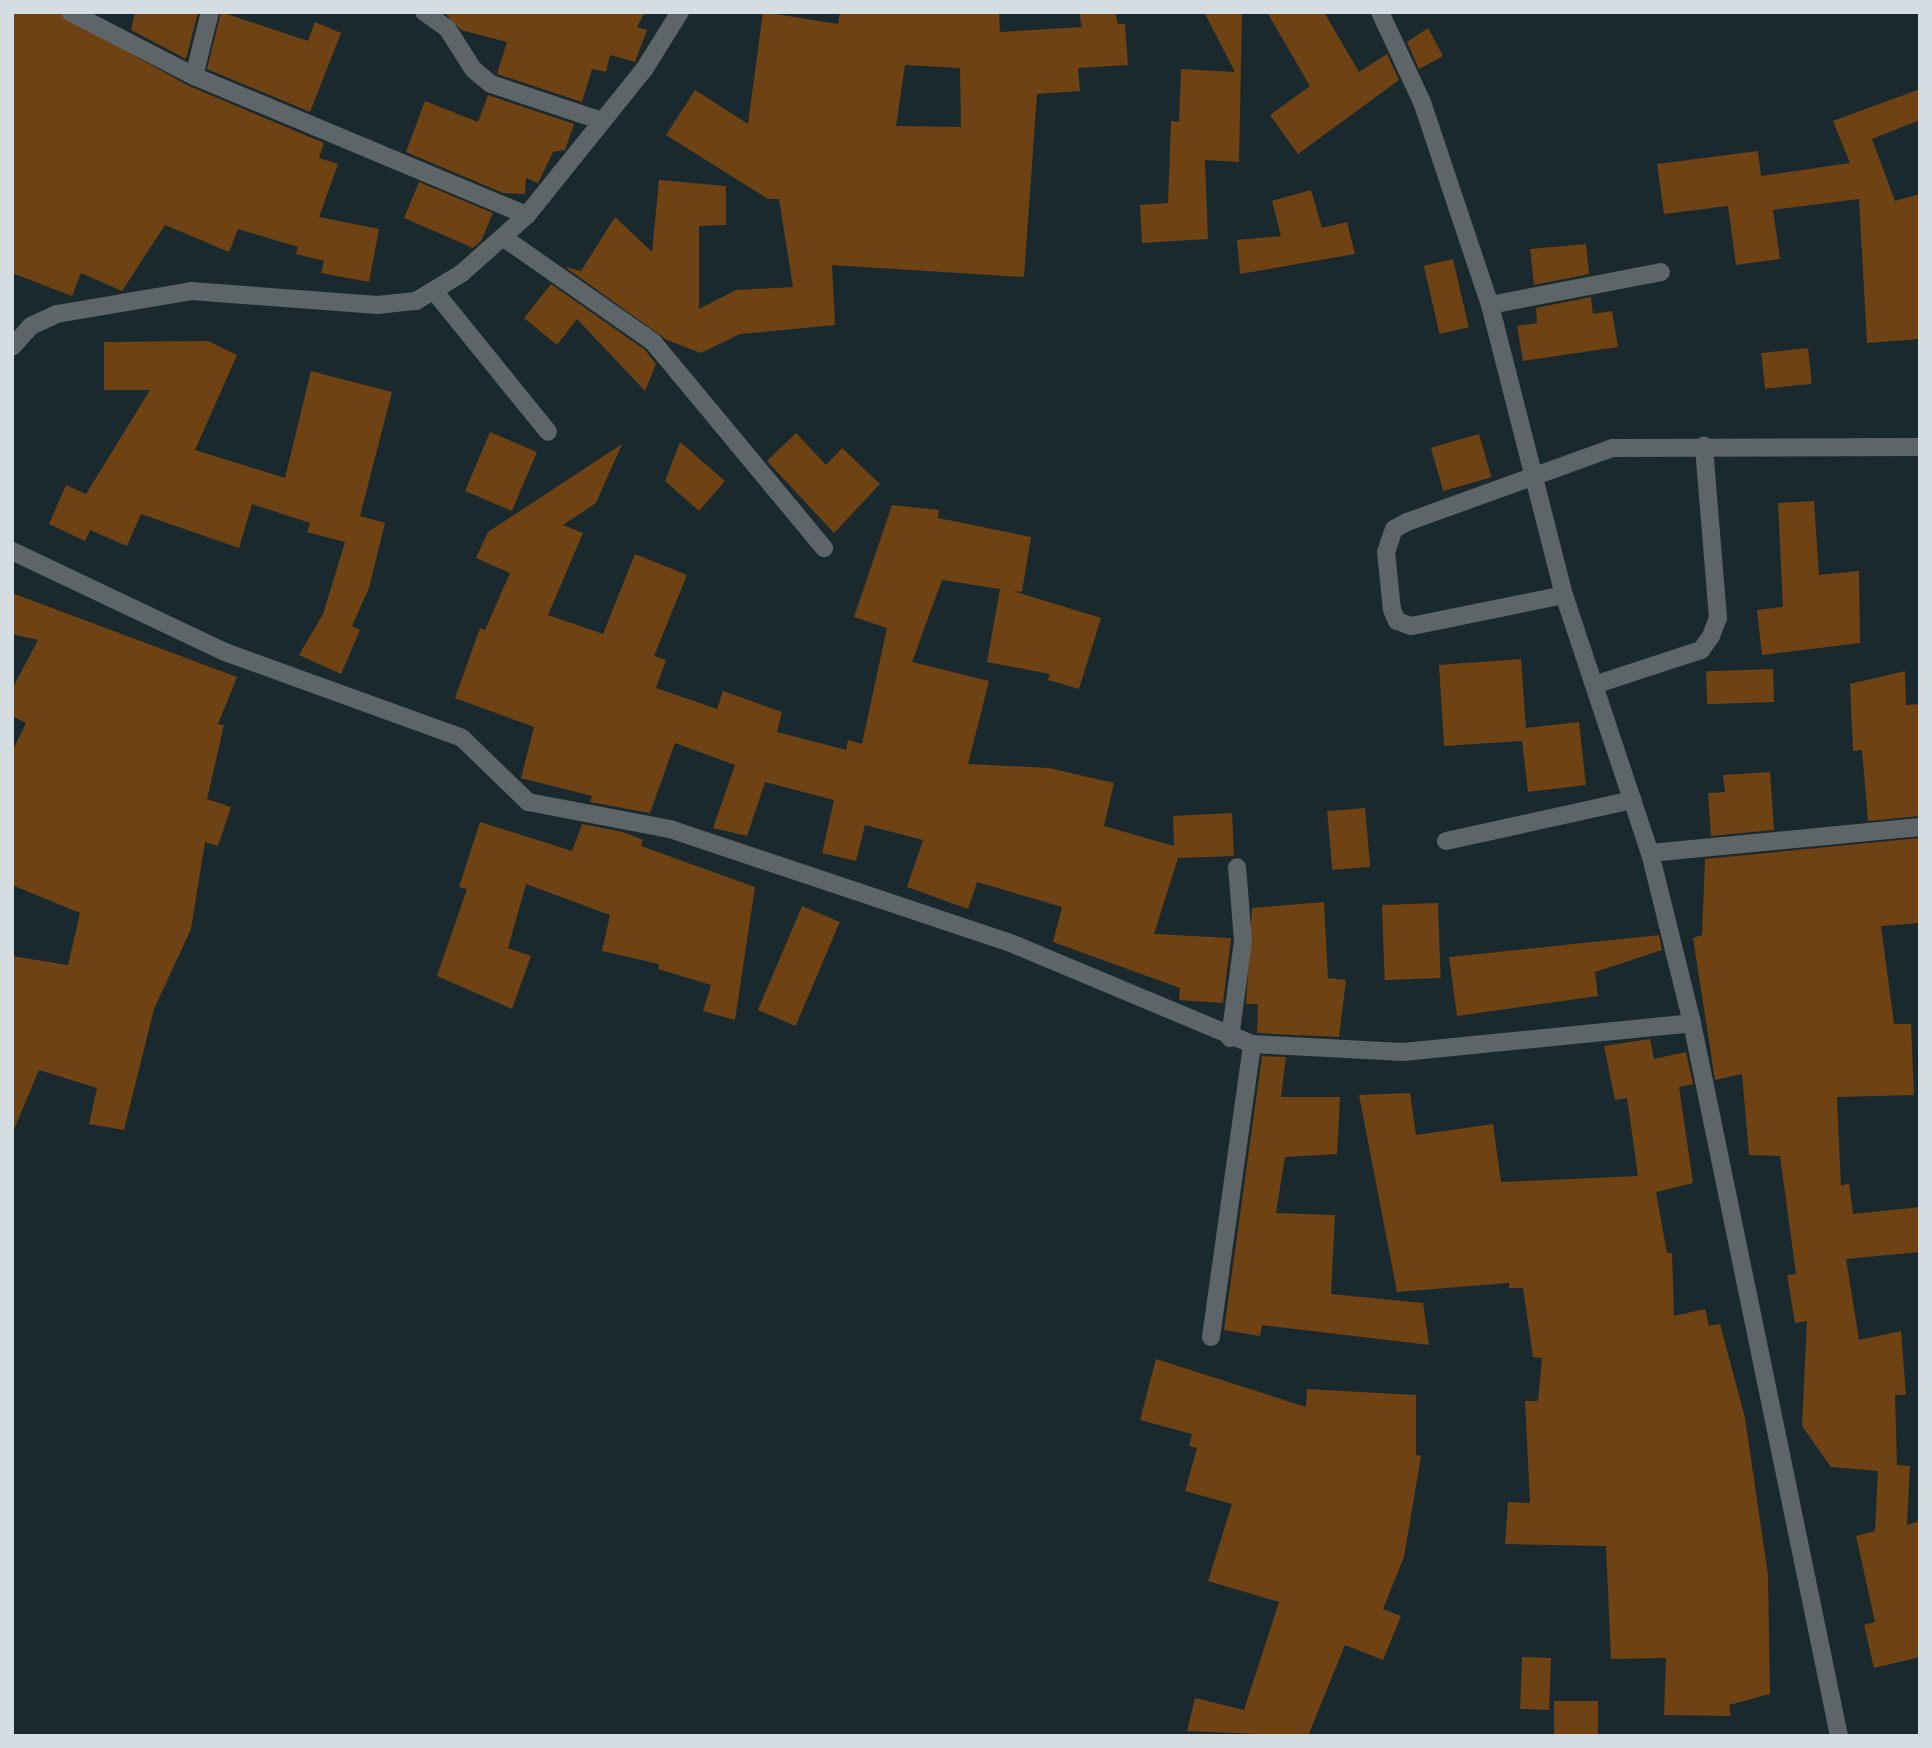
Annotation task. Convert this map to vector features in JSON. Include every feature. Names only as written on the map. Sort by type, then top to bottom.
[{"type":"street","points":[[70,12],[194,76],[527,215]]},
{"type":"street","points":[[194,76],[210,12]]},
{"type":"street","points":[[424,12],[446,28],[473,69],[491,84],[602,121]]},
{"type":"street","points":[[12,347],[31,326],[57,314],[191,291],[390,305],[434,291],[507,241],[602,121],[680,12]]},
{"type":"street","points":[[1380,12],[1422,102],[1490,305],[1564,595],[1650,853],[1692,1023],[1839,1736]]},
{"type":"street","points":[[507,241],[538,266],[653,342],[824,548]]},
{"type":"street","points":[[1490,305],[1661,272]]},
{"type":"street","points":[[434,291],[548,432]]},
{"type":"street","points":[[1594,685],[1701,650],[1711,636],[1718,618],[1704,446]]},
{"type":"street","points":[[1564,595],[1412,626],[1397,621],[1392,610],[1386,552],[1394,529],[1534,474],[1612,448],[1920,447]]},
{"type":"street","points":[[12,551],[225,652],[462,738],[528,802],[670,829],[982,933],[1230,1038],[1252,1044],[1404,1052],[1692,1023]]},
{"type":"street","points":[[1446,841],[1633,800]]},
{"type":"street","points":[[1650,853],[1920,827]]},
{"type":"street","points":[[1230,1038],[1243,940],[1237,867]]},
{"type":"street","points":[[1211,1337],[1252,1044]]},
{"type":"building","points":[[12,12],[56,12],[189,86],[324,143],[319,158],[338,164],[319,217],[379,229],[369,282],[321,273],[324,261],[296,254],[298,247],[238,229],[229,252],[165,225],[122,291],[81,273],[72,296],[12,273]]},
{"type":"building","points":[[135,12],[198,12],[186,59],[131,30]]},
{"type":"building","points":[[221,12],[308,41],[315,22],[341,33],[310,112],[207,69]]},
{"type":"building","points":[[444,12],[645,12],[637,27],[647,30],[635,62],[610,55],[606,72],[592,69],[582,102],[497,74],[507,42],[461,30]]},
{"type":"building","points":[[763,12],[838,24],[840,12],[999,12],[1000,32],[1082,27],[1079,12],[1115,12],[1118,24],[1125,24],[1128,65],[1078,68],[1080,91],[1037,94],[1024,277],[832,265],[835,325],[740,334],[701,353],[667,340],[565,267],[581,271],[615,217],[652,252],[659,180],[726,186],[726,225],[699,226],[699,309],[736,290],[793,287],[779,199],[768,199],[666,135],[695,90],[748,124]],"holes":[[[905,65],[960,68],[961,127],[896,126]]]},
{"type":"building","points":[[1204,12],[1242,12],[1239,162],[1205,160],[1208,239],[1142,243],[1140,205],[1168,203],[1171,121],[1179,122],[1181,69],[1235,72]]},
{"type":"building","points":[[1267,12],[1324,12],[1359,72],[1387,54],[1399,80],[1298,154],[1270,115],[1310,86]]},
{"type":"building","points":[[1428,28],[1443,56],[1419,69],[1407,42]]},
{"type":"building","points":[[1920,89],[1920,120],[1872,139],[1895,201],[1920,194],[1920,339],[1867,343],[1859,199],[1773,210],[1780,259],[1736,265],[1728,206],[1664,214],[1657,164],[1758,151],[1761,176],[1850,163],[1833,121]]},
{"type":"building","points":[[488,95],[574,124],[565,150],[553,152],[538,183],[526,178],[525,194],[503,193],[406,152],[425,101],[478,122]]},
{"type":"building","points":[[419,182],[493,213],[481,241],[473,248],[404,218]]},
{"type":"building","points":[[1311,190],[1322,228],[1347,222],[1355,254],[1240,274],[1237,240],[1281,236],[1272,201]]},
{"type":"building","points":[[1586,244],[1589,274],[1534,285],[1530,249]]},
{"type":"building","points":[[1453,259],[1469,327],[1440,334],[1424,266]]},
{"type":"building","points":[[551,284],[645,350],[656,364],[645,391],[577,319],[557,345],[524,318]]},
{"type":"building","points":[[1591,297],[1593,314],[1612,311],[1618,347],[1523,361],[1517,326],[1537,323],[1536,308]]},
{"type":"building","points":[[208,341],[237,355],[195,450],[285,478],[311,371],[392,392],[360,516],[385,523],[369,588],[352,626],[360,630],[341,674],[299,655],[323,614],[345,542],[307,532],[310,523],[252,504],[239,548],[141,514],[127,546],[90,530],[85,541],[49,524],[66,485],[86,494],[150,390],[104,390],[104,342]]},
{"type":"building","points":[[1808,348],[1812,384],[1765,389],[1761,353]]},
{"type":"building","points":[[490,432],[537,452],[512,511],[465,491]]},
{"type":"building","points":[[796,433],[826,465],[842,448],[880,484],[834,533],[767,461]]},
{"type":"building","points":[[1479,434],[1491,477],[1443,491],[1431,448]]},
{"type":"building","points":[[680,442],[725,481],[699,511],[665,481]]},
{"type":"building","points":[[622,444],[596,503],[563,525],[583,533],[548,615],[603,634],[635,554],[687,575],[654,656],[666,660],[656,688],[717,709],[723,691],[782,712],[777,732],[846,750],[848,740],[862,744],[887,628],[854,617],[892,505],[939,510],[938,518],[1031,537],[1022,592],[1013,591],[1101,618],[1079,689],[1048,680],[1050,674],[987,662],[1000,589],[942,580],[912,662],[989,681],[968,764],[1049,768],[1114,783],[1104,826],[1174,846],[1173,816],[1232,813],[1234,856],[1178,858],[1154,934],[1231,938],[1223,1003],[1179,1000],[1180,988],[1053,942],[1062,907],[977,882],[968,909],[907,887],[923,840],[865,825],[856,861],[822,853],[834,800],[765,782],[747,836],[713,828],[735,765],[675,743],[650,813],[590,802],[592,796],[521,778],[534,727],[455,698],[480,628],[485,630],[510,573],[476,558],[488,532]]},
{"type":"building","points":[[1814,501],[1819,575],[1859,571],[1860,643],[1762,655],[1757,610],[1783,607],[1778,503]]},
{"type":"building","points":[[12,593],[237,677],[218,724],[224,725],[207,799],[231,807],[218,846],[205,842],[191,929],[154,1009],[124,1130],[89,1124],[97,1088],[39,1070],[12,1134],[12,956],[68,965],[80,913],[12,885],[12,752],[26,723],[12,716],[12,689],[38,640],[12,634]]},
{"type":"building","points":[[1521,659],[1526,728],[1579,722],[1586,785],[1528,792],[1522,741],[1444,746],[1439,665]]},
{"type":"building","points":[[1773,669],[1774,702],[1707,704],[1706,671]]},
{"type":"building","points":[[1905,671],[1906,705],[1920,704],[1920,816],[1868,821],[1862,750],[1853,751],[1850,684]]},
{"type":"building","points":[[1770,772],[1774,830],[1711,836],[1708,793],[1725,792],[1723,775]]},
{"type":"building","points":[[1365,808],[1370,867],[1332,870],[1327,811]]},
{"type":"building","points":[[480,822],[572,851],[582,824],[623,832],[643,840],[641,846],[755,887],[735,1020],[703,1011],[711,985],[658,969],[659,964],[602,951],[610,915],[526,884],[508,948],[531,956],[512,1009],[437,976],[467,889],[459,887]]},
{"type":"building","points":[[1920,838],[1920,923],[1881,926],[1894,1024],[1911,1024],[1914,1095],[1837,1097],[1841,1186],[1849,1183],[1853,1214],[1920,1207],[1920,1252],[1846,1259],[1859,1340],[1901,1331],[1906,1395],[1895,1395],[1897,1465],[1910,1466],[1907,1525],[1920,1521],[1920,1657],[1874,1668],[1864,1625],[1875,1622],[1856,1536],[1875,1531],[1878,1471],[1831,1467],[1802,1426],[1807,1321],[1795,1323],[1787,1275],[1796,1274],[1780,1156],[1749,1155],[1742,1074],[1715,1080],[1693,938],[1702,935],[1705,859]]},
{"type":"building","points":[[1324,902],[1328,978],[1346,980],[1339,1037],[1257,1033],[1258,1004],[1246,1004],[1252,908]]},
{"type":"building","points":[[1438,903],[1441,978],[1385,980],[1382,905]]},
{"type":"building","points":[[802,906],[840,922],[796,1026],[758,1010]]},
{"type":"building","points":[[1659,935],[1662,950],[1595,972],[1598,996],[1457,1016],[1449,957]]},
{"type":"building","points":[[1650,1039],[1654,1059],[1686,1052],[1693,1084],[1679,1087],[1693,1183],[1656,1192],[1667,1253],[1672,1253],[1674,1316],[1705,1309],[1709,1326],[1720,1324],[1745,1418],[1768,1575],[1770,1694],[1729,1705],[1731,1716],[1664,1715],[1666,1658],[1611,1659],[1606,1546],[1505,1544],[1508,1502],[1530,1503],[1525,1401],[1538,1401],[1542,1358],[1533,1357],[1523,1288],[1509,1288],[1509,1283],[1397,1292],[1359,1095],[1410,1093],[1416,1135],[1493,1124],[1501,1182],[1638,1176],[1627,1098],[1615,1100],[1604,1046]]},
{"type":"building","points":[[1262,1056],[1286,1057],[1281,1097],[1340,1097],[1337,1154],[1285,1157],[1276,1213],[1335,1215],[1331,1294],[1423,1303],[1429,1345],[1262,1325],[1260,1336],[1224,1330]]},
{"type":"building","points":[[1156,1359],[1306,1407],[1307,1389],[1416,1395],[1416,1455],[1421,1456],[1404,1557],[1383,1609],[1401,1616],[1383,1660],[1345,1645],[1308,1736],[1187,1731],[1195,1698],[1244,1710],[1279,1602],[1208,1581],[1232,1504],[1185,1491],[1197,1448],[1189,1446],[1192,1434],[1140,1420]]},
{"type":"building","points":[[1522,1657],[1551,1658],[1549,1710],[1520,1709]]},
{"type":"building","points":[[1554,1701],[1598,1701],[1598,1736],[1554,1736]]}]
